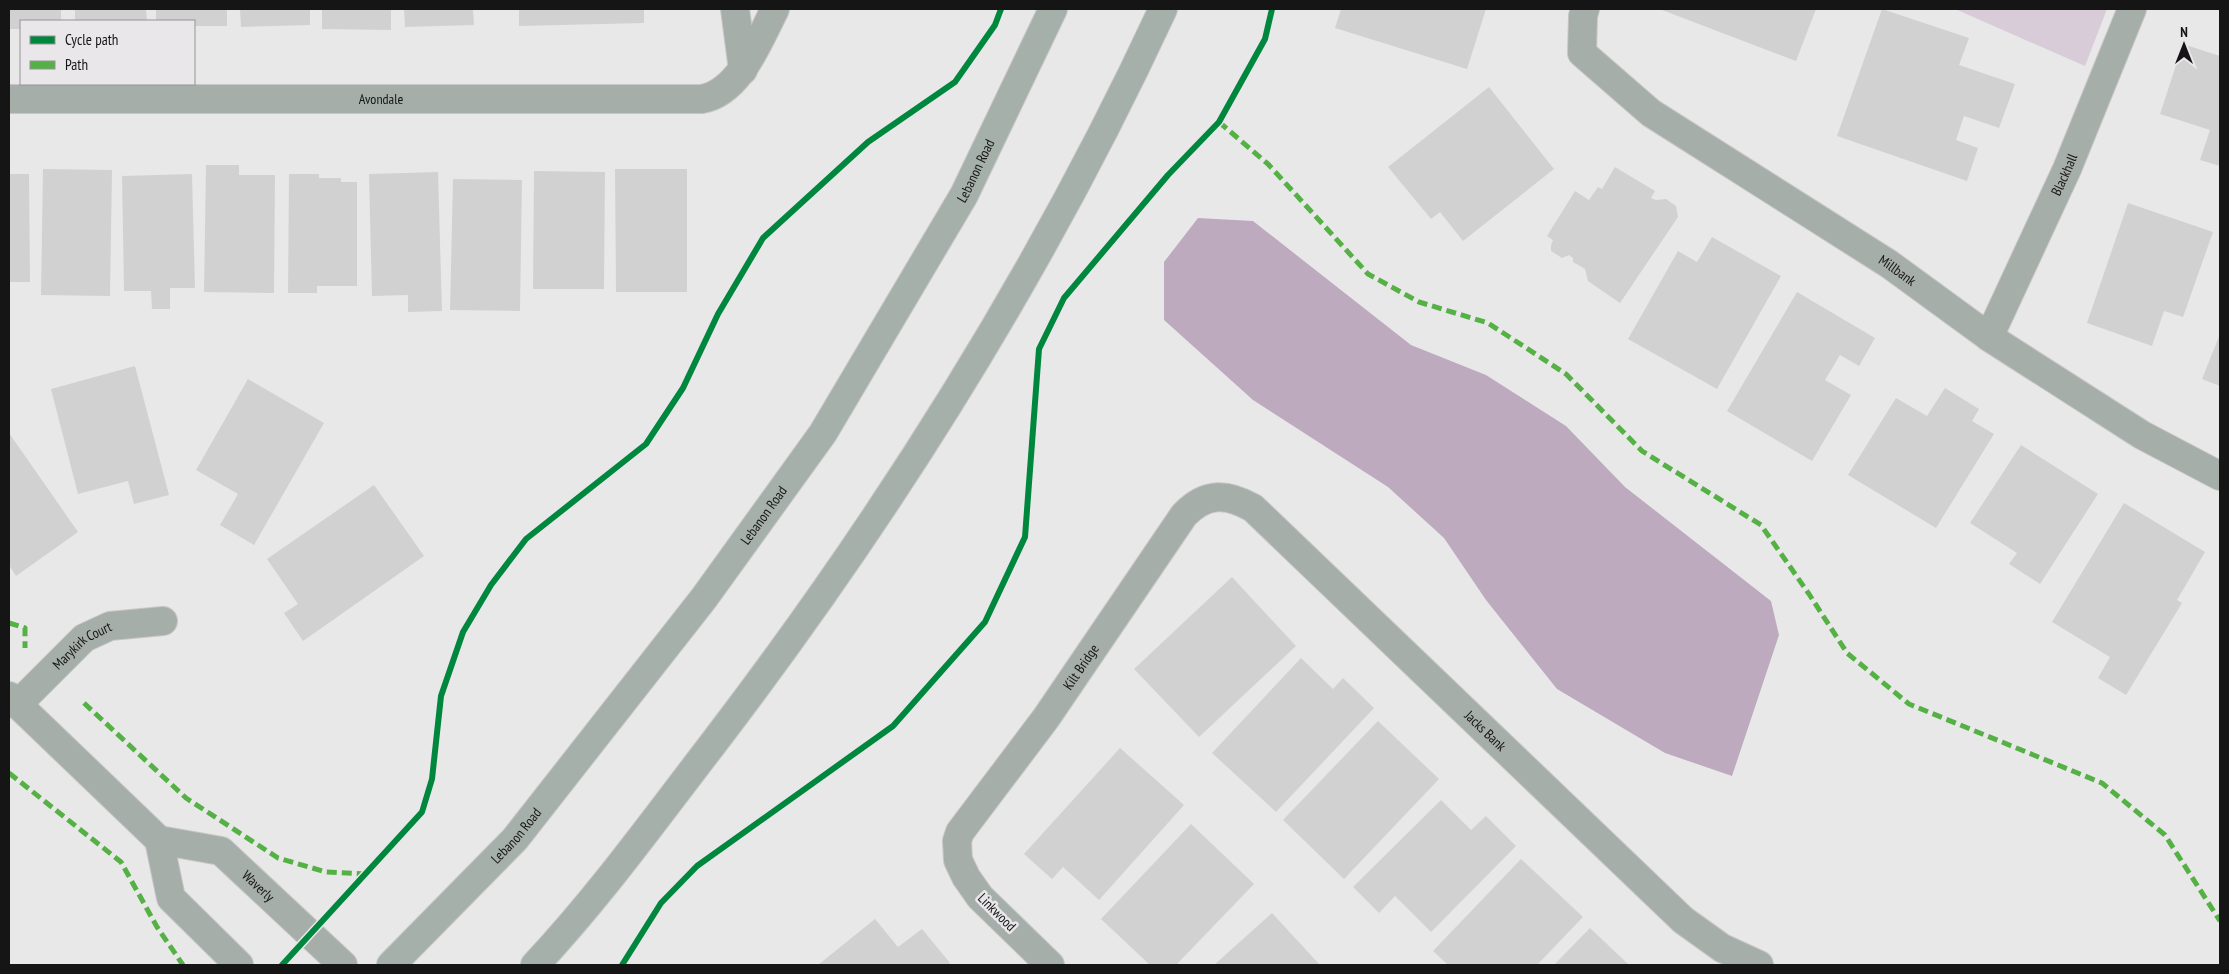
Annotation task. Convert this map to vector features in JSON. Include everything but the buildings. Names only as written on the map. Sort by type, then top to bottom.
[{"type":"main road","name":"Lebanon Road","points":[[391,965],[515,839],[704,598],[823,433],[964,195],[1053,9]]},
{"type":"main road","points":[[535,965],[595,895],[746,700],[856,548],[932,433],[1050,236],[1136,68],[1163,9]]},
{"type":"street","points":[[735,9],[743,70]]},
{"type":"street","name":"Avondale","points":[[9,99],[702,99],[715,96],[743,70],[775,9]]},
{"type":"street","name":"Millbank","points":[[1585,9],[1583,16],[1582,53],[1651,113],[1889,264],[1989,337],[2142,435],[2220,476]]},
{"type":"street","name":"Blackhall","points":[[1989,337],[2067,169],[2132,9]]},
{"type":"street","name":"Kilt Bridge","points":[[958,850],[958,841],[964,824],[1046,718],[1184,515],[1198,502],[1217,497]]},
{"type":"street","name":"Jacks Bank","points":[[1217,497],[1239,500],[1253,508],[1683,920],[1722,948],[1759,965]]},
{"type":"street","name":"Marykirk Court","points":[[13,701],[84,638],[110,626],[163,621]]},
{"type":"street","points":[[13,701],[159,840],[171,898],[239,965]]},
{"type":"street","name":"Waverly","points":[[159,840],[221,850],[343,965]]},
{"type":"street","name":"Linkwood","points":[[958,850],[958,860],[966,877],[980,896],[1050,965]]},
{"type":"shaded area","points":[[1955,9],[2107,9],[2085,66]]},
{"type":"shaded area","points":[[1198,218],[1253,221],[1411,345],[1486,375],[1566,426],[1625,487],[1771,601],[1779,635],[1732,776],[1665,753],[1557,689],[1486,600],[1444,538],[1388,487],[1253,400],[1164,320],[1164,262]]},
{"type":"marked path","points":[[1219,122],[1268,164],[1368,274],[1419,302],[1488,323],[1566,374],[1642,451],[1761,525],[1847,653],[1909,704],[2102,783],[2165,835],[2220,921]]},
{"type":"marked path","points":[[9,623],[25,628],[25,648]]},
{"type":"marked path","points":[[84,703],[186,798],[278,858],[326,872],[365,874]]},
{"type":"marked path","points":[[9,773],[121,862],[157,927],[183,965]]},
{"type":"cycle path","points":[[282,965],[422,812],[432,779],[441,696],[463,632],[491,585],[526,539],[646,444],[683,388],[718,314],[763,238],[868,142],[955,82],[995,25],[1001,9]]},
{"type":"cycle path","points":[[622,965],[661,903],[697,866],[893,726],[985,622],[1025,537],[1039,349],[1064,298],[1168,175],[1219,122],[1265,39],[1272,9]]}]
